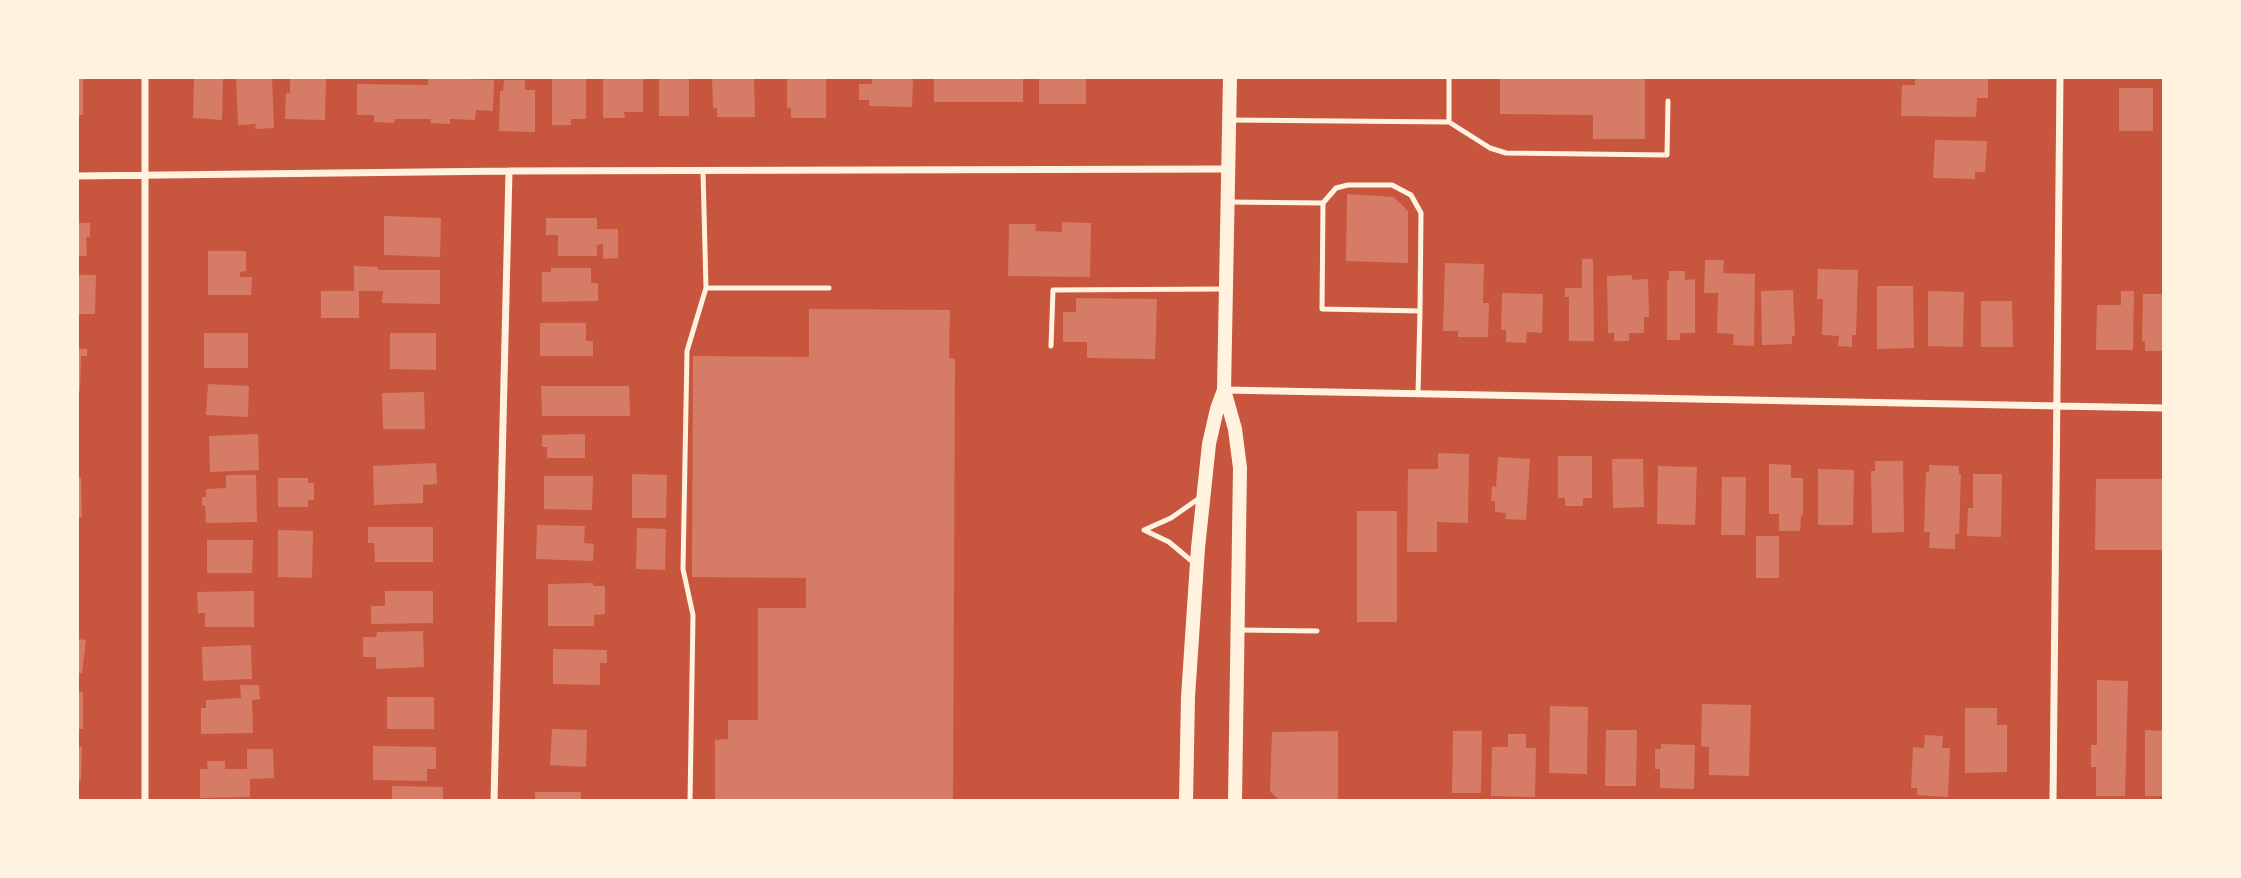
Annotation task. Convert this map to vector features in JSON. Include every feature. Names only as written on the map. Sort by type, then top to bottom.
[{"type":"main road","points":[[1186,801],[1188,697],[1203,495],[1212,426],[1224,390],[1230,77]]},
{"type":"main road","points":[[1224,390],[1235,429],[1240,468],[1235,801]]},
{"type":"street","points":[[145,77],[145,801]]},
{"type":"street","points":[[2053,801],[2060,77]]},
{"type":"street","points":[[77,176],[1228,169]]},
{"type":"street","points":[[494,801],[509,172]]},
{"type":"street","points":[[1224,390],[2164,408]]},
{"type":"lane","points":[[1449,77],[1449,122]]},
{"type":"lane","points":[[1229,120],[1449,122],[1490,148],[1506,153],[1667,155],[1668,101]]},
{"type":"lane","points":[[691,801],[693,615],[683,569],[687,351],[706,288],[703,171]]},
{"type":"lane","points":[[1418,394],[1420,311],[1421,213],[1411,195],[1392,185],[1348,185],[1336,188],[1323,203],[1322,309],[1420,311]]},
{"type":"lane","points":[[1228,202],[1323,203]]},
{"type":"lane","points":[[706,288],[829,288]]},
{"type":"lane","points":[[1051,346],[1053,290],[1227,289]]},
{"type":"lane","points":[[1197,566],[1169,542],[1144,530],[1171,518],[1203,495]]},
{"type":"lane","points":[[1237,630],[1317,631]]},
{"type":"building","points":[[77,77],[83,77],[83,115],[77,115]]},
{"type":"building","points":[[194,77],[223,77],[222,120],[193,118]]},
{"type":"building","points":[[236,77],[272,77],[274,128],[255,129],[256,124],[238,125]]},
{"type":"building","points":[[290,77],[326,77],[325,120],[285,119]]},
{"type":"building","points":[[552,77],[586,77],[586,119],[571,119],[571,125],[552,125]]},
{"type":"building","points":[[603,77],[643,77],[643,112],[624,112],[625,118],[603,118]]},
{"type":"building","points":[[659,77],[689,77],[689,116],[659,116]]},
{"type":"building","points":[[712,77],[754,77],[755,117],[717,117],[717,108],[713,108]]},
{"type":"building","points":[[787,77],[826,77],[826,118],[791,118],[791,108],[787,108]]},
{"type":"building","points":[[872,77],[913,77],[912,107],[869,106],[869,100],[859,100],[859,84],[872,84]]},
{"type":"building","points":[[934,77],[1023,77],[1023,102],[934,102]]},
{"type":"building","points":[[1039,77],[1086,77],[1086,104],[1039,104]]},
{"type":"building","points":[[1500,77],[1645,77],[1645,139],[1593,139],[1593,115],[1500,114]]},
{"type":"building","points":[[1915,77],[1988,77],[1988,98],[1977,98],[1976,117],[1901,116],[1902,85],[1915,85]]},
{"type":"building","points":[[428,78],[494,80],[493,111],[476,110],[475,120],[450,119],[450,124],[430,123],[431,119],[374,122],[374,115],[357,115],[357,84],[428,85]]},
{"type":"building","points":[[504,80],[525,80],[525,90],[535,90],[535,132],[499,131],[500,91],[503,91]]},
{"type":"building","points":[[2119,88],[2153,88],[2153,131],[2119,131]]},
{"type":"building","points":[[1935,140],[1987,141],[1985,172],[1975,172],[1975,179],[1933,178]]},
{"type":"building","points":[[1347,194],[1394,197],[1408,211],[1408,263],[1346,261]]},
{"type":"building","points":[[384,216],[441,218],[440,257],[384,255]]},
{"type":"building","points":[[546,218],[597,218],[597,229],[618,229],[618,258],[603,259],[603,244],[597,245],[597,256],[558,256],[558,235],[546,235]]},
{"type":"building","points":[[1062,222],[1091,223],[1090,277],[1008,276],[1009,224],[1036,224],[1035,231],[1062,232]]},
{"type":"building","points":[[77,223],[90,223],[90,237],[86,237],[87,256],[77,256]]},
{"type":"building","points":[[208,251],[246,251],[246,271],[240,272],[240,277],[252,277],[251,295],[208,295]]},
{"type":"building","points":[[1582,259],[1593,259],[1594,341],[1569,341],[1569,297],[1565,297],[1565,288],[1582,288]]},
{"type":"building","points":[[1705,260],[1724,260],[1723,273],[1755,274],[1754,346],[1733,345],[1734,334],[1717,333],[1718,293],[1704,293]]},
{"type":"building","points":[[1445,263],[1484,264],[1483,303],[1489,303],[1488,337],[1458,337],[1458,331],[1443,331]]},
{"type":"building","points":[[354,266],[378,267],[378,270],[440,270],[440,304],[382,303],[383,291],[359,291],[359,318],[321,318],[321,291],[354,291]]},
{"type":"building","points":[[551,268],[591,268],[591,283],[598,283],[598,301],[542,302],[542,272],[551,272]]},
{"type":"building","points":[[1818,269],[1858,270],[1856,335],[1852,335],[1852,347],[1838,346],[1839,336],[1822,335],[1823,299],[1817,299]]},
{"type":"building","points":[[1669,271],[1685,271],[1685,280],[1695,279],[1695,333],[1680,333],[1680,340],[1667,340]]},
{"type":"building","points":[[77,275],[96,275],[95,314],[77,314]]},
{"type":"building","points":[[1632,275],[1632,280],[1648,279],[1649,317],[1644,317],[1644,333],[1629,333],[1629,341],[1614,341],[1614,333],[1608,333],[1607,276]]},
{"type":"building","points":[[1877,286],[1913,286],[1914,348],[1877,349]]},
{"type":"building","points":[[1793,290],[1795,336],[1792,336],[1792,344],[1762,345],[1761,291]]},
{"type":"building","points":[[1928,291],[1964,292],[1963,347],[1928,346]]},
{"type":"building","points":[[2121,291],[2134,291],[2133,350],[2096,350],[2097,305],[2121,305]]},
{"type":"building","points":[[1502,293],[1543,294],[1542,333],[1527,332],[1526,343],[1506,342],[1506,330],[1501,330]]},
{"type":"building","points":[[2143,294],[2164,294],[2164,351],[2145,351],[2145,341],[2142,341]]},
{"type":"building","points":[[1076,298],[1157,299],[1155,359],[1087,358],[1087,342],[1063,342],[1063,312],[1076,312]]},
{"type":"building","points":[[1981,301],[2012,301],[2013,347],[1981,347]]},
{"type":"building","points":[[809,309],[950,310],[949,358],[955,359],[953,801],[715,801],[715,740],[728,739],[728,720],[758,720],[758,608],[806,608],[806,578],[692,577],[693,356],[809,357]]},
{"type":"building","points":[[540,323],[586,323],[586,341],[593,341],[593,356],[540,356]]},
{"type":"building","points":[[204,333],[248,333],[248,368],[204,368]]},
{"type":"building","points":[[390,333],[436,333],[436,370],[390,369]]},
{"type":"building","points":[[77,349],[87,349],[87,356],[81,356],[80,391],[77,391]]},
{"type":"building","points":[[208,384],[249,386],[248,417],[206,415]]},
{"type":"building","points":[[541,386],[629,386],[630,416],[542,416]]},
{"type":"building","points":[[424,392],[425,429],[383,429],[382,393]]},
{"type":"building","points":[[258,434],[259,470],[210,472],[209,436]]},
{"type":"building","points":[[585,434],[585,458],[547,458],[547,447],[542,447],[542,435]]},
{"type":"building","points":[[1438,453],[1469,454],[1468,523],[1437,522],[1437,552],[1407,552],[1408,469],[1438,469]]},
{"type":"building","points":[[1558,456],[1592,456],[1592,498],[1583,498],[1583,506],[1565,506],[1565,498],[1558,498]]},
{"type":"building","points":[[1498,457],[1530,459],[1526,520],[1505,519],[1506,513],[1495,512],[1495,501],[1491,501],[1492,486],[1496,487]]},
{"type":"building","points":[[1612,459],[1643,459],[1644,507],[1613,508]]},
{"type":"building","points":[[1875,461],[1903,461],[1904,532],[1872,533],[1871,471],[1875,471]]},
{"type":"building","points":[[436,463],[437,484],[423,485],[423,503],[374,505],[373,466]]},
{"type":"building","points":[[1769,464],[1791,465],[1791,478],[1803,478],[1800,531],[1779,531],[1779,514],[1769,514]]},
{"type":"building","points":[[1929,465],[1959,466],[1959,534],[1955,534],[1955,549],[1929,548],[1930,532],[1924,532],[1926,472],[1929,472]]},
{"type":"building","points":[[1658,466],[1697,467],[1695,525],[1657,524]]},
{"type":"building","points":[[1818,469],[1854,470],[1853,525],[1818,525]]},
{"type":"building","points":[[632,474],[667,475],[666,518],[632,518]]},
{"type":"building","points":[[1973,474],[2002,474],[2001,537],[1967,536],[1968,508],[1973,508]]},
{"type":"building","points":[[226,475],[256,475],[257,522],[206,523],[202,497],[206,497],[206,489],[226,488]]},
{"type":"building","points":[[544,476],[593,476],[592,510],[544,509]]},
{"type":"building","points":[[1722,477],[1746,477],[1745,535],[1721,535]]},
{"type":"building","points":[[77,478],[81,478],[82,517],[77,518]]},
{"type":"building","points":[[278,478],[308,478],[308,483],[314,483],[314,500],[308,500],[308,507],[278,507]]},
{"type":"building","points":[[2096,479],[2164,479],[2164,550],[2095,550]]},
{"type":"building","points":[[1357,511],[1397,511],[1397,622],[1357,622]]},
{"type":"building","points":[[537,525],[585,526],[584,543],[594,544],[593,561],[536,559]]},
{"type":"building","points":[[368,527],[433,527],[433,562],[375,562],[374,543],[368,543]]},
{"type":"building","points":[[637,528],[666,529],[665,570],[636,569]]},
{"type":"building","points":[[278,530],[313,531],[312,578],[278,577]]},
{"type":"building","points":[[1756,536],[1779,536],[1779,578],[1756,578]]},
{"type":"building","points":[[207,540],[253,540],[252,573],[207,573]]},
{"type":"building","points":[[593,583],[593,586],[605,586],[605,614],[594,615],[594,626],[548,626],[548,584]]},
{"type":"building","points":[[254,591],[254,627],[205,627],[205,613],[198,613],[197,592]]},
{"type":"building","points":[[385,591],[433,591],[433,623],[371,624],[371,606],[385,606]]},
{"type":"building","points":[[423,631],[424,667],[376,669],[376,657],[363,657],[363,637],[376,637],[377,632]]},
{"type":"building","points":[[77,639],[86,640],[82,673],[77,673]]},
{"type":"building","points":[[251,645],[252,679],[203,681],[202,647]]},
{"type":"building","points":[[553,649],[607,650],[607,663],[600,663],[600,685],[553,684]]},
{"type":"building","points":[[2097,680],[2128,681],[2125,796],[2096,796],[2096,767],[2091,767],[2091,745],[2097,745]]},
{"type":"building","points":[[240,685],[259,685],[260,699],[252,700],[253,733],[201,734],[201,708],[206,708],[206,700],[241,698]]},
{"type":"building","points":[[77,692],[83,692],[83,729],[77,729]]},
{"type":"building","points":[[387,697],[434,697],[434,729],[387,729]]},
{"type":"building","points":[[1702,704],[1751,705],[1749,776],[1709,775],[1709,747],[1701,746]]},
{"type":"building","points":[[1550,706],[1588,707],[1587,774],[1549,773]]},
{"type":"building","points":[[1965,708],[1997,708],[1997,725],[2007,725],[2007,772],[1965,773]]},
{"type":"building","points":[[552,729],[587,730],[586,767],[550,765]]},
{"type":"building","points":[[1606,730],[1637,730],[1636,786],[1605,786]]},
{"type":"building","points":[[2145,730],[2164,731],[2164,796],[2145,796]]},
{"type":"building","points":[[1338,731],[1338,799],[1279,800],[1270,791],[1272,732]]},
{"type":"building","points":[[1453,731],[1482,731],[1481,793],[1452,793]]},
{"type":"building","points":[[1508,734],[1526,734],[1526,748],[1536,748],[1535,797],[1491,796],[1492,747],[1508,747]]},
{"type":"building","points":[[1925,735],[1943,736],[1942,748],[1950,748],[1948,797],[1917,795],[1917,788],[1911,788],[1913,747],[1924,748]]},
{"type":"building","points":[[1661,744],[1695,745],[1694,789],[1660,788],[1660,769],[1655,769],[1655,749],[1661,749]]},
{"type":"building","points":[[373,746],[436,747],[436,769],[427,769],[427,781],[373,780]]},
{"type":"building","points":[[77,747],[82,747],[81,781],[77,781]]},
{"type":"building","points":[[247,749],[273,749],[274,778],[250,779],[250,797],[200,798],[200,769],[208,769],[207,761],[225,761],[225,769],[247,769]]},
{"type":"building","points":[[392,786],[443,787],[443,801],[392,801]]},
{"type":"building","points":[[535,792],[581,792],[581,801],[535,801]]}]
